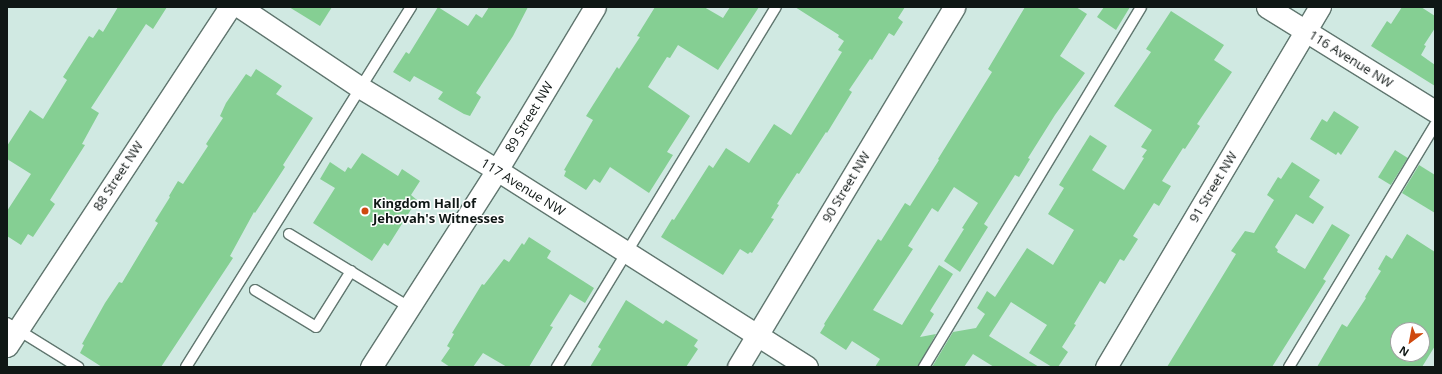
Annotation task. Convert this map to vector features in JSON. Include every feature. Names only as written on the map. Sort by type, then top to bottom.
[{"type":"street","name":"88 Street NW","points":[[10,333],[230,7]]},
{"type":"street","name":"117 Avenue NW","points":[[240,7],[361,88],[497,170],[757,337],[807,367]]},
{"type":"street","name":"89 Street NW","points":[[371,367],[497,170],[595,7]]},
{"type":"street","name":"90 Street NW","points":[[738,367],[954,7]]},
{"type":"street","name":"116 Avenue NW","points":[[1268,7],[1435,111]]},
{"type":"street","name":"91 Street NW","points":[[1106,367],[1320,7]]},
{"type":"lane","points":[[186,367],[411,7]]},
{"type":"lane","points":[[557,367],[776,7]]},
{"type":"lane","points":[[924,367],[1141,7]]},
{"type":"lane","points":[[1289,367],[1435,125]]},
{"type":"lane","points":[[289,234],[409,307]]},
{"type":"lane","points":[[255,290],[316,327],[351,271]]},
{"type":"lane","points":[[10,333],[78,367]]},
{"type":"building","points":[[118,7],[167,7],[153,29],[146,24],[91,108],[99,113],[82,144],[85,145],[50,200],[55,204],[33,237],[28,234],[21,245],[7,236],[7,211],[31,174],[7,159],[7,146],[30,110],[43,119],[67,80],[63,77],[89,36],[93,38],[99,29],[103,32]]},
{"type":"building","points":[[289,7],[332,7],[320,26]]},
{"type":"building","points":[[438,7],[468,26],[476,14],[482,18],[489,7],[528,7],[513,36],[476,93],[481,97],[470,116],[438,99],[443,92],[414,76],[410,82],[393,72],[406,52],[409,54]]},
{"type":"building","points":[[655,7],[704,7],[723,18],[730,7],[759,7],[718,70],[678,45],[670,58],[667,57],[648,87],[690,116],[667,152],[673,155],[649,193],[610,167],[600,183],[594,179],[586,190],[564,176],[566,171],[564,170],[593,120],[586,116],[617,67],[619,69],[640,37],[637,36]]},
{"type":"building","points":[[795,7],[905,7],[898,18],[903,22],[894,36],[889,33],[872,60],[870,59],[849,90],[852,92],[827,133],[826,132],[799,174],[797,173],[777,204],[779,205],[771,218],[774,219],[752,253],[750,252],[748,254],[740,249],[723,275],[661,237],[672,219],[674,220],[709,165],[713,168],[726,148],[749,163],[774,124],[791,135],[842,52],[838,50],[844,41],[838,37],[839,35]]},
{"type":"building","points":[[1025,7],[1076,7],[1087,14],[1060,56],[1085,73],[1055,115],[1028,158],[1030,159],[1019,177],[1015,175],[984,224],[988,227],[960,272],[944,261],[978,203],[954,187],[938,212],[932,208],[908,246],[913,249],[873,310],[902,325],[939,265],[953,274],[930,311],[934,314],[920,337],[936,334],[918,367],[875,367],[880,359],[852,341],[846,350],[820,333],[825,325],[824,324],[878,239],[881,241],[905,203],[910,206],[939,160],[938,159],[992,72],[988,69]]},
{"type":"building","points":[[1104,7],[1130,7],[1116,30],[1097,17]]},
{"type":"building","points":[[1402,7],[1421,7],[1435,16],[1435,28],[1424,45],[1426,46],[1421,55],[1435,65],[1435,86],[1371,46],[1387,21],[1391,24]]},
{"type":"building","points":[[1171,11],[1224,45],[1214,60],[1232,72],[1197,124],[1200,126],[1185,149],[1183,148],[1162,181],[1171,186],[1159,206],[1154,203],[1133,236],[1138,239],[1124,261],[1120,259],[1105,284],[1100,281],[1074,324],[1076,325],[1062,347],[1068,352],[1058,367],[1052,367],[1029,353],[1047,325],[1011,302],[989,336],[1039,367],[994,367],[973,354],[964,367],[932,367],[953,332],[976,328],[985,314],[977,308],[987,291],[995,297],[1027,248],[1053,265],[1074,230],[1048,214],[1064,188],[1059,185],[1090,135],[1107,146],[1092,170],[1124,190],[1144,158],[1142,157],[1147,150],[1141,147],[1152,130],[1114,106],[1151,52],[1146,49]]},
{"type":"building","points":[[256,69],[282,86],[276,94],[313,118],[283,165],[285,167],[255,213],[254,212],[230,256],[233,258],[161,367],[102,367],[80,353],[84,345],[82,344],[105,303],[119,282],[122,283],[158,223],[155,221],[178,181],[183,184],[208,146],[206,144],[223,118],[220,116],[226,103],[246,74],[251,77]]},
{"type":"building","points":[[1334,111],[1359,127],[1341,155],[1338,152],[1336,155],[1310,139],[1322,119],[1327,122]]},
{"type":"building","points":[[1395,150],[1408,158],[1391,185],[1378,177]]},
{"type":"building","name":"Kingdom Hall of Jehovah's Witnesses","points":[[362,153],[398,176],[402,169],[420,181],[411,195],[417,200],[388,246],[384,243],[372,261],[313,223],[335,188],[320,179],[330,162],[345,172],[348,167],[351,169]]},
{"type":"building","points":[[1292,162],[1320,180],[1309,197],[1324,207],[1313,224],[1296,214],[1275,247],[1278,250],[1277,252],[1305,269],[1332,224],[1350,235],[1323,279],[1326,281],[1272,367],[1167,367],[1236,254],[1231,251],[1245,231],[1254,233],[1274,200],[1267,195],[1278,177],[1281,179]]},
{"type":"building","points":[[1419,165],[1435,175],[1435,213],[1402,193]]},
{"type":"building","points":[[1407,234],[1435,252],[1435,346],[1430,354],[1430,322],[1390,322],[1390,362],[1425,362],[1422,367],[1317,367],[1342,324],[1347,327],[1366,298],[1365,297],[1381,271],[1378,269],[1386,255],[1392,259]]},
{"type":"building","points":[[529,237],[551,251],[547,258],[594,288],[585,303],[570,294],[550,326],[553,327],[529,367],[507,367],[483,353],[473,367],[450,367],[441,361],[450,348],[447,346],[454,334],[452,333],[482,284],[484,285],[504,259],[509,262],[522,243],[524,245]]},
{"type":"building","points":[[626,300],[663,324],[666,320],[698,340],[694,346],[698,349],[686,367],[590,367],[601,349],[598,347]]},
{"type":"place","name":"Kingdom Hall of Jehovah's Witnesses","points":[[365,211]]}]
